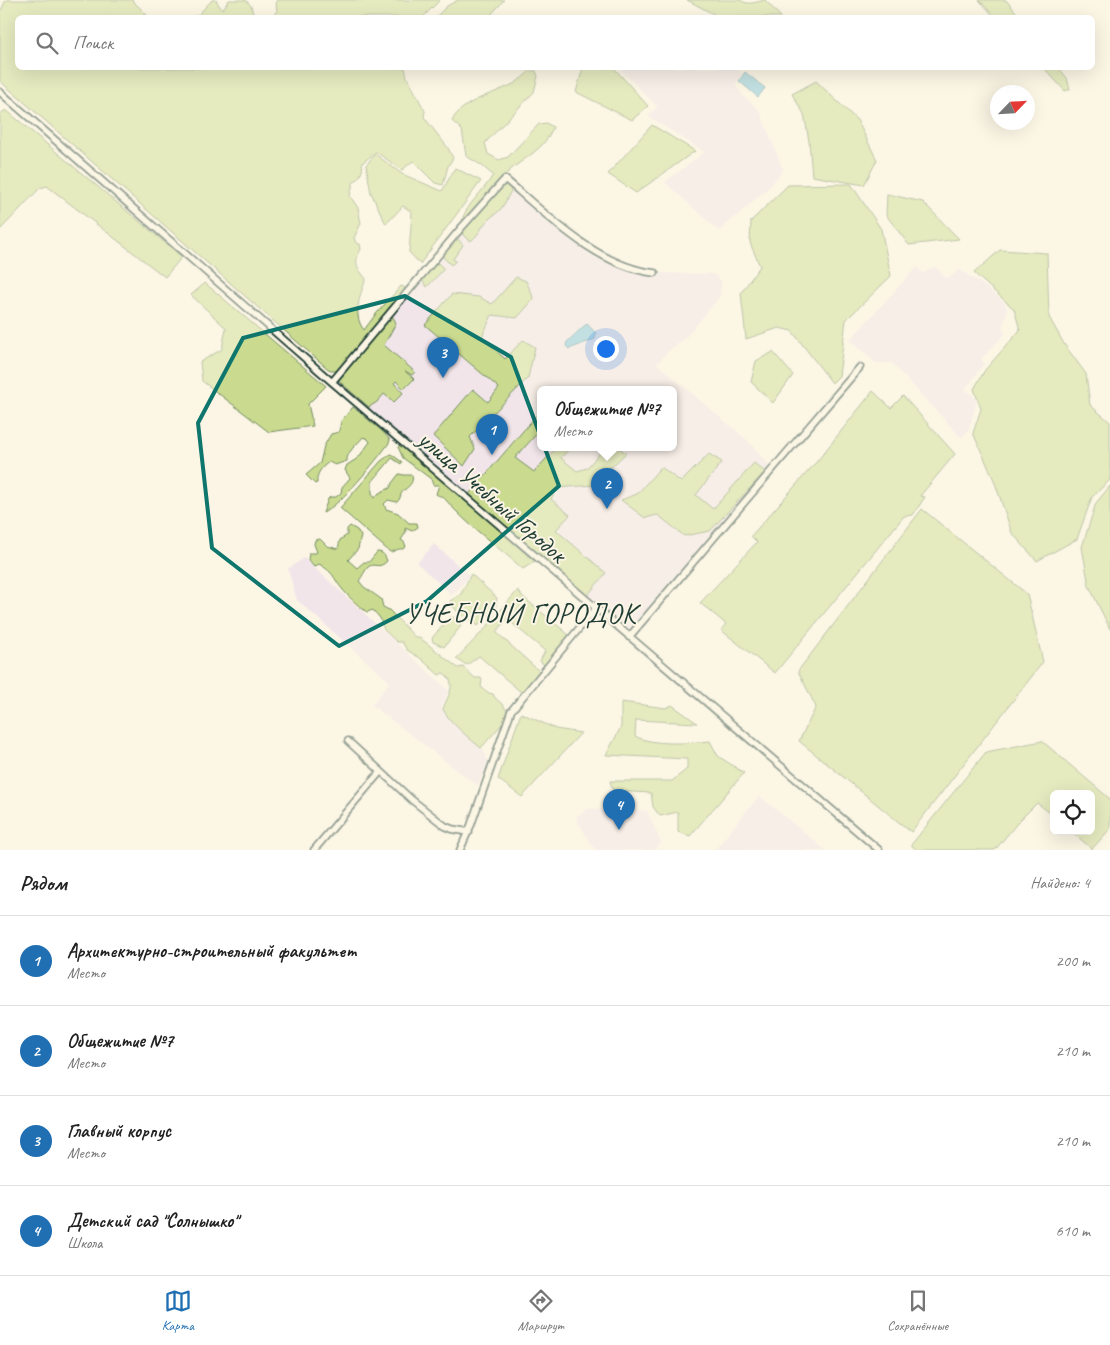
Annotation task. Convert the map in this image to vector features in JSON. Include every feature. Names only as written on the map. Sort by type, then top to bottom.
[{"type":"street","name":"улица Учебный Городок","points":[[0,92],[332,382],[879,850]]},
{"type":"street","points":[[332,382],[462,227],[505,179],[556,223],[592,249],[619,263],[644,272],[655,273]]},
{"type":"street","points":[[630,637],[860,367]]},
{"type":"street","points":[[460,850],[469,832],[511,711],[596,608]]},
{"type":"street","points":[[348,741],[380,772],[445,826],[452,830],[469,832]]},
{"type":"street","points":[[314,850],[380,772]]},
{"type":"highlighted area","points":[[405,296],[511,357],[559,486],[427,601],[339,646],[212,548],[198,423],[243,338]]},
{"type":"shaded area","points":[[621,70],[737,70],[742,74],[735,85],[743,96],[759,110],[783,170],[770,186],[719,231],[665,182],[705,152],[648,116],[658,107]]},
{"type":"shaded area","points":[[505,180],[595,252],[643,273],[713,274],[721,281],[720,296],[686,337],[667,352],[657,364],[749,442],[771,468],[630,636],[333,382]]},
{"type":"shaded area","points":[[917,267],[923,273],[935,267],[945,277],[949,278],[960,270],[1005,303],[1007,311],[1002,328],[1005,333],[981,359],[984,364],[965,389],[977,400],[968,431],[961,437],[892,363],[876,363],[850,340]]},
{"type":"shaded area","points":[[434,544],[470,576],[452,595],[417,563]]},
{"type":"shaded area","points":[[304,558],[449,691],[441,708],[450,719],[483,749],[489,765],[477,785],[372,705],[390,682],[297,600],[288,569]]},
{"type":"shaded area","points":[[759,796],[807,835],[825,850],[715,850]]},
{"type":"shaded area","points":[[588,809],[647,811],[661,843],[654,850],[596,850],[576,817]]},
{"type":"green space","points":[[6,0],[132,0],[147,15],[15,15],[15,70],[405,70],[407,77],[425,111],[424,117],[448,148],[453,158],[448,166],[443,185],[435,183],[413,161],[402,170],[376,152],[362,163],[362,171],[353,183],[350,196],[358,208],[361,223],[354,238],[356,243],[360,244],[361,249],[357,258],[357,265],[366,279],[358,305],[358,318],[364,330],[401,286],[404,287],[405,291],[369,336],[336,371],[327,368],[0,81],[0,12]]},
{"type":"green space","points":[[212,0],[216,0],[223,9],[229,0],[246,0],[251,6],[253,15],[198,15]]},
{"type":"green space","points":[[278,0],[440,0],[425,15],[273,15],[277,11],[276,3]]},
{"type":"green space","points":[[458,0],[504,0],[491,15],[438,15],[447,6]]},
{"type":"green space","points":[[687,0],[740,0],[749,3],[765,0],[779,15],[715,15]]},
{"type":"green space","points":[[979,0],[1006,0],[1018,15],[993,15]]},
{"type":"green space","points":[[582,70],[616,70],[648,106],[632,120],[576,92]]},
{"type":"green space","points":[[1046,70],[1061,70],[1067,78],[1070,89],[1065,91]]},
{"type":"green space","points":[[530,71],[536,71],[538,76],[534,92],[485,143],[488,154],[499,160],[508,157],[539,124],[546,123],[553,127],[539,148],[513,167],[466,219],[462,220],[467,209],[493,175],[466,156],[462,130],[452,121],[463,108],[480,98],[515,83]]},
{"type":"green space","points":[[816,81],[857,120],[877,160],[864,185],[812,176],[809,141],[804,114],[792,94]]},
{"type":"green space","points":[[6,110],[182,257],[165,277],[47,186],[40,188],[0,230],[0,114]]},
{"type":"green space","points":[[652,125],[695,151],[636,193],[608,174]]},
{"type":"green space","points":[[375,154],[402,174],[442,191],[455,168],[481,181],[420,264],[409,252],[412,212],[403,206],[386,224],[371,193],[366,165]]},
{"type":"green space","points":[[506,183],[512,189],[500,210],[487,221],[471,241],[462,232]]},
{"type":"green space","points":[[851,184],[881,229],[891,276],[846,320],[839,376],[832,383],[792,331],[779,328],[746,339],[741,293],[760,266],[750,243],[751,221],[788,185]]},
{"type":"green space","points":[[887,194],[923,202],[959,239],[909,245],[886,215]]},
{"type":"green space","points":[[457,238],[463,245],[453,259],[456,261],[451,265],[442,256]]},
{"type":"green space","points":[[1000,250],[1047,253],[1049,317],[1064,344],[1086,374],[1090,405],[1110,422],[1110,480],[1092,497],[1077,539],[1037,561],[1012,533],[994,480],[973,433],[981,409],[974,389],[985,370],[1020,330],[1014,309],[974,273]]},
{"type":"green space","points":[[438,263],[444,269],[427,287],[422,280]]},
{"type":"green space","points":[[516,277],[526,281],[534,299],[517,318],[492,315],[482,337],[505,359],[523,340],[535,347],[528,378],[470,437],[475,449],[464,466],[433,436],[473,389],[488,402],[499,388],[425,325],[452,294],[479,297],[492,304]]},
{"type":"green space","points":[[205,283],[326,386],[308,404],[313,426],[269,432],[202,381],[200,362],[222,349],[226,328],[191,295]]},
{"type":"green space","points":[[393,317],[396,323],[384,345],[415,372],[412,375],[405,371],[414,379],[404,389],[396,381],[394,383],[403,393],[394,402],[384,394],[369,407],[339,380],[344,371],[390,318]]},
{"type":"green space","points":[[773,352],[793,375],[773,403],[751,382],[756,361]]},
{"type":"green space","points":[[873,391],[891,408],[903,396],[955,454],[920,496],[925,497],[913,515],[904,516],[775,673],[721,630],[726,624],[700,603],[757,542],[751,536],[818,460]]},
{"type":"green space","points":[[353,407],[390,440],[358,481],[339,501],[323,513],[328,499],[336,497],[341,493],[342,487],[350,478],[345,470],[347,465],[358,458],[370,442],[363,437],[350,451],[347,461],[335,465],[329,462],[326,464],[319,473],[317,483],[315,484],[306,475],[320,463],[324,446],[331,434],[339,432],[341,421]]},
{"type":"green space","points":[[537,415],[537,433],[515,458],[534,472],[553,451],[567,451],[561,458],[577,471],[587,468],[601,451],[623,451],[626,453],[595,485],[557,488],[551,499],[570,515],[556,530],[606,573],[587,596],[469,494]]},
{"type":"green space","points":[[401,444],[534,562],[523,569],[473,527],[444,498],[436,494],[439,485],[433,485],[431,479],[403,458],[398,447]]},
{"type":"green space","points":[[391,454],[402,462],[401,464],[392,458],[372,482],[372,493],[375,498],[379,493],[390,488],[399,474],[412,475],[412,482],[402,492],[398,501],[388,500],[384,504],[386,509],[398,513],[409,523],[417,523],[418,527],[412,531],[405,528],[406,532],[401,540],[406,546],[403,549],[390,552],[340,508],[381,461]]},
{"type":"green space","points":[[709,454],[722,462],[696,495],[713,509],[754,463],[765,472],[710,531],[684,536],[658,515],[645,518],[621,500],[637,494],[661,467],[681,482]]},
{"type":"green space","points":[[1110,486],[1110,629],[1089,586],[1082,547],[1096,503]]},
{"type":"green space","points":[[922,509],[1027,594],[1043,662],[911,832],[799,741],[816,707],[798,671]]},
{"type":"green space","points":[[350,526],[357,530],[361,536],[358,549],[348,560],[357,568],[364,562],[369,562],[377,552],[384,554],[387,561],[379,566],[372,565],[368,567],[359,581],[364,587],[381,599],[383,607],[389,610],[415,637],[420,638],[458,668],[463,667],[475,678],[481,678],[481,687],[493,694],[505,708],[507,712],[503,723],[481,748],[445,714],[443,709],[451,690],[448,677],[443,673],[439,675],[420,658],[407,650],[402,642],[397,642],[384,630],[380,618],[373,610],[367,612],[364,610],[354,602],[328,570],[319,564],[314,567],[308,560],[309,553],[317,552],[314,544],[315,540],[320,539],[327,546],[338,549],[340,540],[347,535],[347,529]]},
{"type":"green space","points":[[471,574],[497,598],[496,606],[478,626],[458,612],[450,601],[461,594]]},
{"type":"green space","points":[[518,590],[522,596],[569,635],[545,666],[540,661],[545,651],[507,619],[496,632],[539,671],[522,693],[479,656],[467,665],[456,659]]},
{"type":"green space","points":[[450,617],[457,619],[461,626],[444,647],[433,642],[432,638]]},
{"type":"green space","points":[[621,702],[666,708],[672,705],[697,723],[636,720],[635,736],[661,743],[710,741],[718,756],[744,773],[690,836],[678,832],[678,812],[660,816],[653,807],[651,793],[613,791],[610,781],[672,781],[687,769],[687,759],[606,755],[621,727]]},
{"type":"green space","points":[[521,713],[556,729],[581,733],[522,797],[498,779]]},
{"type":"green space","points":[[1042,741],[1110,799],[1110,829],[1092,849],[1076,835],[1095,835],[1095,790],[1050,790],[1050,813],[1037,803],[995,850],[917,850],[911,845],[986,752]]},
{"type":"water","points":[[745,72],[765,88],[758,97],[739,81]]},
{"type":"water","points":[[587,324],[596,333],[595,339],[569,349],[566,346],[567,342]]},
{"type":"place","name":"Главный корпус","points":[[443,378]]},
{"type":"place","name":"Архитектурно-строительный факультет","points":[[492,455]]},
{"type":"place","name":"Общежитие №7","points":[[607,509]]},
{"type":"place","name":"Детский сад \"Солнышко\"","points":[[619,830]]},
{"type":"district","name":"УЧЕБНЫЙ ГОРОДОК","points":[[521,613]]}]
